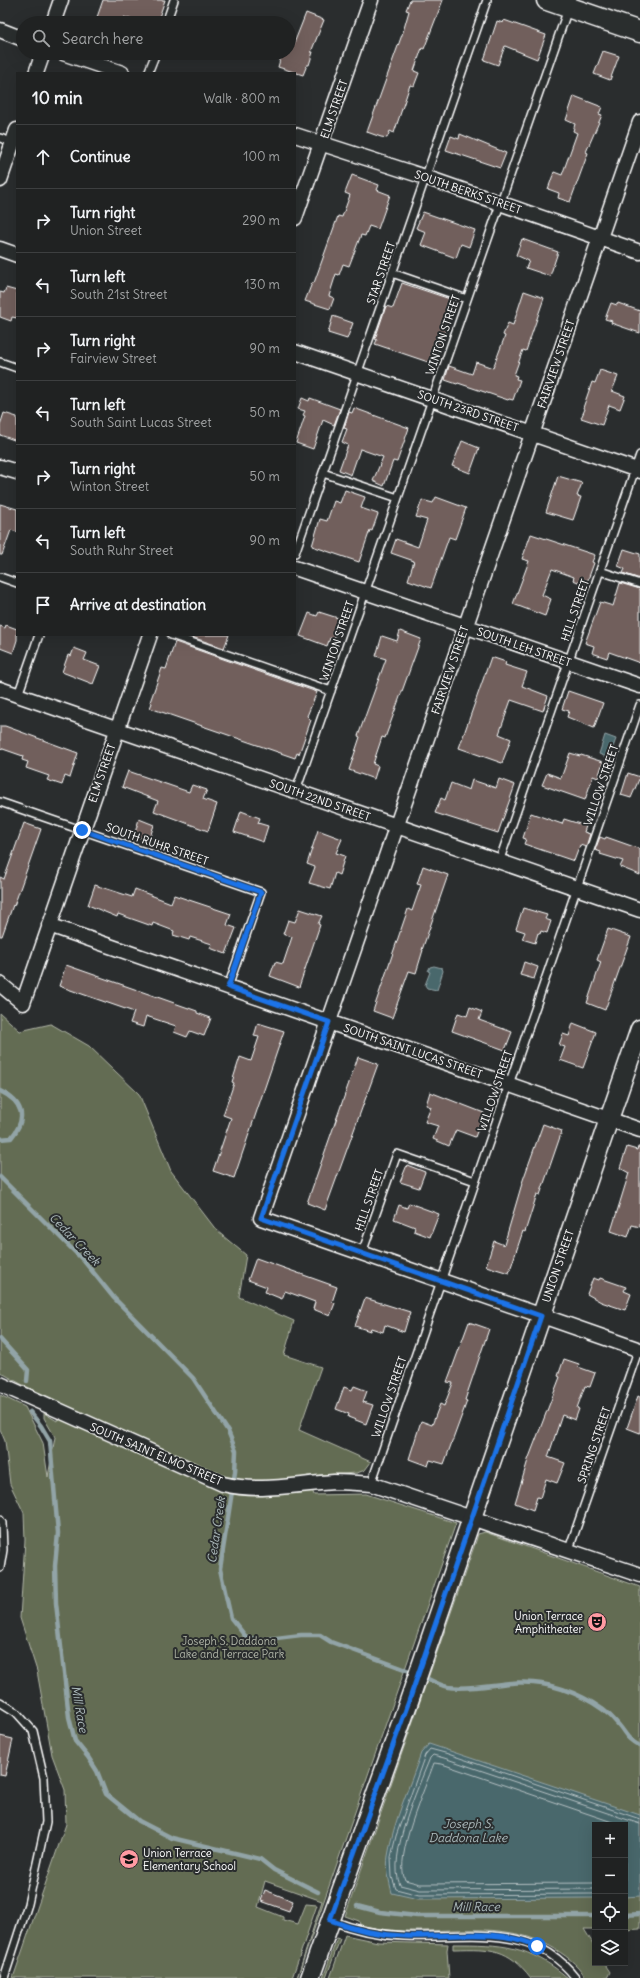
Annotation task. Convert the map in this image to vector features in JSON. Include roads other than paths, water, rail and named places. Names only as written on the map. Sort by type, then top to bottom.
[{"type":"main road","points":[[547,0],[570,4],[640,32]]},
{"type":"street","points":[[55,16],[61,0]]},
{"type":"street","name":"ELM STREET","points":[[296,215],[372,0]]},
{"type":"street","points":[[0,30],[16,36]]},
{"type":"street","points":[[36,72],[41,60]]},
{"type":"street","points":[[84,60],[119,72]]},
{"type":"street","name":"FAIRVIEW STREET","points":[[362,1253],[261,1218],[640,122]]},
{"type":"street","name":"SOUTH BERKS STREET","points":[[296,135],[321,145],[425,177],[640,252]]},
{"type":"street","points":[[0,180],[12,138]]},
{"type":"street","points":[[0,249],[16,255]]},
{"type":"street","name":"SOUTH 23RD STREET","points":[[296,352],[638,470]]},
{"type":"street","points":[[0,467],[16,472]]},
{"type":"street","name":"SOUTH LEH STREET","points":[[296,568],[640,686]]},
{"type":"street","name":"ELM STREET","points":[[0,984],[23,1003],[150,636]]},
{"type":"street","name":"SOUTH 22ND STREET","points":[[0,689],[640,910]]},
{"type":"street","name":"SOUTH SAINT LUCAS STREET","points":[[49,925],[640,1130]]},
{"type":"street","name":"UNION STREET","points":[[310,1978],[409,1701],[470,1518],[640,1029]]},
{"type":"street","points":[[362,1253],[640,1349]]},
{"type":"street","name":"SOUTH SAINT ELMO STREET","points":[[0,1384],[206,1477],[236,1487],[261,1488],[334,1482],[371,1484],[568,1552],[640,1575]]},
{"type":"lane","points":[[168,16],[174,0]]},
{"type":"lane","name":"STAR STREET","points":[[296,550],[487,0]]},
{"type":"lane","name":"WINTON STREET","points":[[296,791],[570,4]]},
{"type":"lane","points":[[148,72],[153,60]]},
{"type":"lane","points":[[392,273],[467,299]]},
{"type":"lane","points":[[0,362],[16,368]]},
{"type":"lane","name":"HILL STREET","points":[[499,862],[600,571],[638,470],[640,455]]},
{"type":"lane","points":[[323,472],[398,498]]},
{"type":"lane","points":[[600,571],[640,584]]},
{"type":"lane","points":[[0,577],[16,583]]},
{"type":"lane","points":[[18,695],[39,636]]},
{"type":"lane","points":[[174,636],[331,691]]},
{"type":"lane","name":"WILLOW STREET","points":[[371,1484],[640,705]]},
{"type":"lane","name":"SOUTH RUHR STREET","points":[[0,802],[261,892],[228,987]]},
{"type":"lane","name":"HILL STREET","points":[[362,1253],[397,1154],[476,1181]]},
{"type":"lane","name":"SPRING STREET","points":[[568,1552],[640,1349]]},
{"type":"lane","points":[[0,1520],[2,1523],[3,1550],[0,1568]]},
{"type":"lane","points":[[0,1702],[16,1712],[33,1731],[44,1778],[46,1822],[28,1904],[4,1978]]},
{"type":"lane","points":[[330,1920],[355,1930],[375,1934],[404,1936],[476,1935],[517,1938],[531,1943],[549,1953],[561,1962],[576,1978]]},
{"type":"water","points":[[605,735],[616,739],[609,758],[599,754]]},
{"type":"water","points":[[434,966],[442,968],[443,971],[437,990],[427,988],[425,985],[430,972],[428,971],[430,967]]},
{"type":"water","name":"Joseph S. Daddona Lake","points":[[429,1744],[640,1815],[640,1896],[628,1897],[628,1822],[592,1822],[592,1898],[418,1899],[392,1893],[387,1865],[390,1843],[421,1753]]},
{"type":"waterway","points":[[0,1091],[14,1100],[18,1105],[21,1117],[20,1124],[11,1138],[0,1139]]},
{"type":"waterway","name":"Cedar Creek","points":[[0,1177],[84,1261],[114,1298],[193,1378],[228,1431],[236,1451],[235,1472],[220,1569],[231,1618],[246,1637],[260,1640],[301,1635],[320,1635],[331,1642],[415,1673]]},
{"type":"waterway","name":"Mill Race","points":[[0,1339],[28,1370],[27,1381]]},
{"type":"waterway","name":"Mill Race","points":[[30,1412],[50,1441],[58,1533],[55,1566],[56,1603],[69,1717],[75,1741],[97,1771],[106,1794],[139,1821],[172,1838],[260,1859],[274,1870],[318,1892]]},
{"type":"waterway","name":"Cedar Creek","points":[[422,1676],[448,1687],[460,1688],[519,1682],[542,1684],[562,1689],[583,1698],[602,1709],[617,1723],[629,1738],[640,1746]]},
{"type":"waterway","name":"Mill Race","points":[[357,1906],[380,1912],[417,1916],[592,1916]]},
{"type":"waterway","name":"Mill Race","points":[[628,1915],[640,1914]]},
{"type":"place","name":"Union Terrace Amphitheater","points":[[597,1622]]},
{"type":"place","name":"Union Terrace Elementary School","points":[[129,1859]]},
{"type":"park label","name":"Joseph S. Daddona Lake and Terrace Park","points":[[229,1647]]}]
